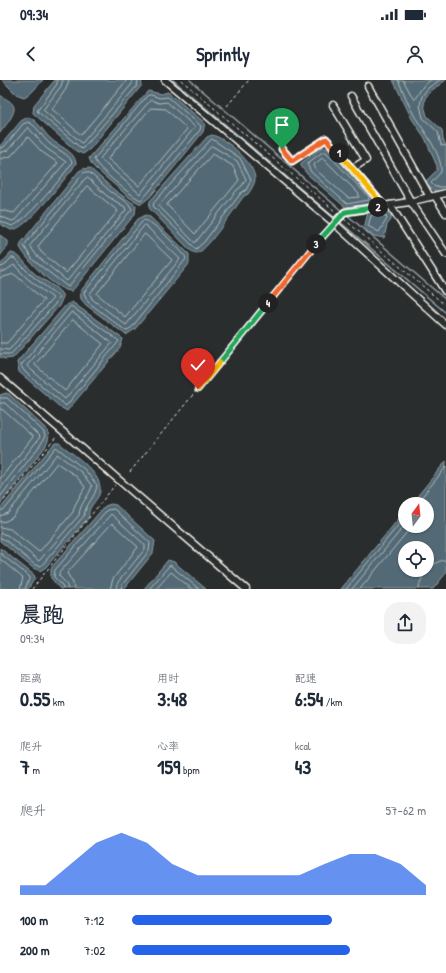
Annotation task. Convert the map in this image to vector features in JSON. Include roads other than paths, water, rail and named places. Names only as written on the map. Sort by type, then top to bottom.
[{"type":"street","points":[[165,80],[339,217],[446,325]]},
{"type":"street","points":[[368,86],[432,196],[446,213]]},
{"type":"street","points":[[351,96],[411,202],[446,254]]},
{"type":"street","points":[[333,105],[366,160],[353,168]]},
{"type":"street","points":[[282,149],[292,161],[326,139],[387,206],[445,291]]},
{"type":"street","points":[[339,217],[446,193]]},
{"type":"street","points":[[0,378],[246,589]]},
{"type":"water","points":[[2,80],[43,80],[31,93],[24,97],[16,94]]},
{"type":"water","points":[[55,80],[141,80],[142,85],[90,149],[83,154],[76,151],[33,113],[34,105]]},
{"type":"water","points":[[393,80],[446,80],[431,91],[425,98],[424,105],[427,116],[442,130],[443,140],[446,145],[446,190],[434,191],[429,187],[426,181],[437,170],[437,166],[425,138],[412,119]]},
{"type":"water","points":[[148,91],[161,94],[168,92],[205,123],[203,132],[150,197],[141,204],[130,198],[97,170],[92,165],[89,158]]},
{"type":"water","points":[[0,95],[11,102],[14,111],[0,133]]},
{"type":"water","points":[[28,117],[35,121],[54,142],[69,152],[75,159],[76,163],[52,195],[34,215],[25,223],[11,230],[0,224],[0,146],[21,121]]},
{"type":"water","points":[[212,135],[232,146],[246,160],[251,167],[255,180],[248,194],[244,196],[222,227],[203,249],[195,253],[190,250],[149,208],[150,201],[207,137]]},
{"type":"water","points":[[323,147],[334,154],[348,168],[373,195],[376,203],[345,207],[307,174],[301,166],[301,163]]},
{"type":"water","points":[[90,168],[113,189],[136,205],[135,214],[72,291],[66,290],[51,281],[35,267],[20,247],[21,243],[79,171]]},
{"type":"water","points":[[381,209],[391,214],[391,220],[387,225],[384,238],[374,236],[364,229],[368,212]]},
{"type":"water","points":[[146,215],[150,217],[189,254],[189,264],[135,329],[126,335],[86,305],[81,299],[80,292],[138,219]]},
{"type":"water","points":[[0,235],[8,241],[8,245],[0,256]]},
{"type":"water","points":[[11,253],[21,258],[34,273],[59,290],[63,297],[59,306],[13,358],[5,359],[0,357],[0,265]]},
{"type":"water","points":[[72,302],[123,339],[120,348],[67,411],[60,407],[19,372],[17,362],[66,305]]},
{"type":"water","points":[[6,393],[9,394],[45,428],[49,437],[45,447],[0,504],[0,395]]},
{"type":"water","points":[[56,443],[59,443],[79,459],[93,473],[98,480],[100,487],[99,495],[89,511],[89,517],[46,567],[40,571],[33,568],[0,541],[0,509]]},
{"type":"water","points":[[446,461],[446,573],[433,589],[341,589],[398,520],[398,533],[434,533],[434,497],[417,497]]},
{"type":"water","points":[[111,504],[116,505],[155,541],[153,553],[124,589],[60,589],[51,578],[51,568],[105,506]]},
{"type":"water","points":[[0,548],[34,575],[35,578],[28,589],[0,589]]},
{"type":"water","points":[[168,560],[174,562],[206,589],[144,589]]},
{"type":"waterway","points":[[173,80],[336,219]]},
{"type":"waterway","points":[[190,80],[343,212]]},
{"type":"waterway","points":[[346,214],[446,300]]},
{"type":"waterway","points":[[339,221],[446,313]]}]
